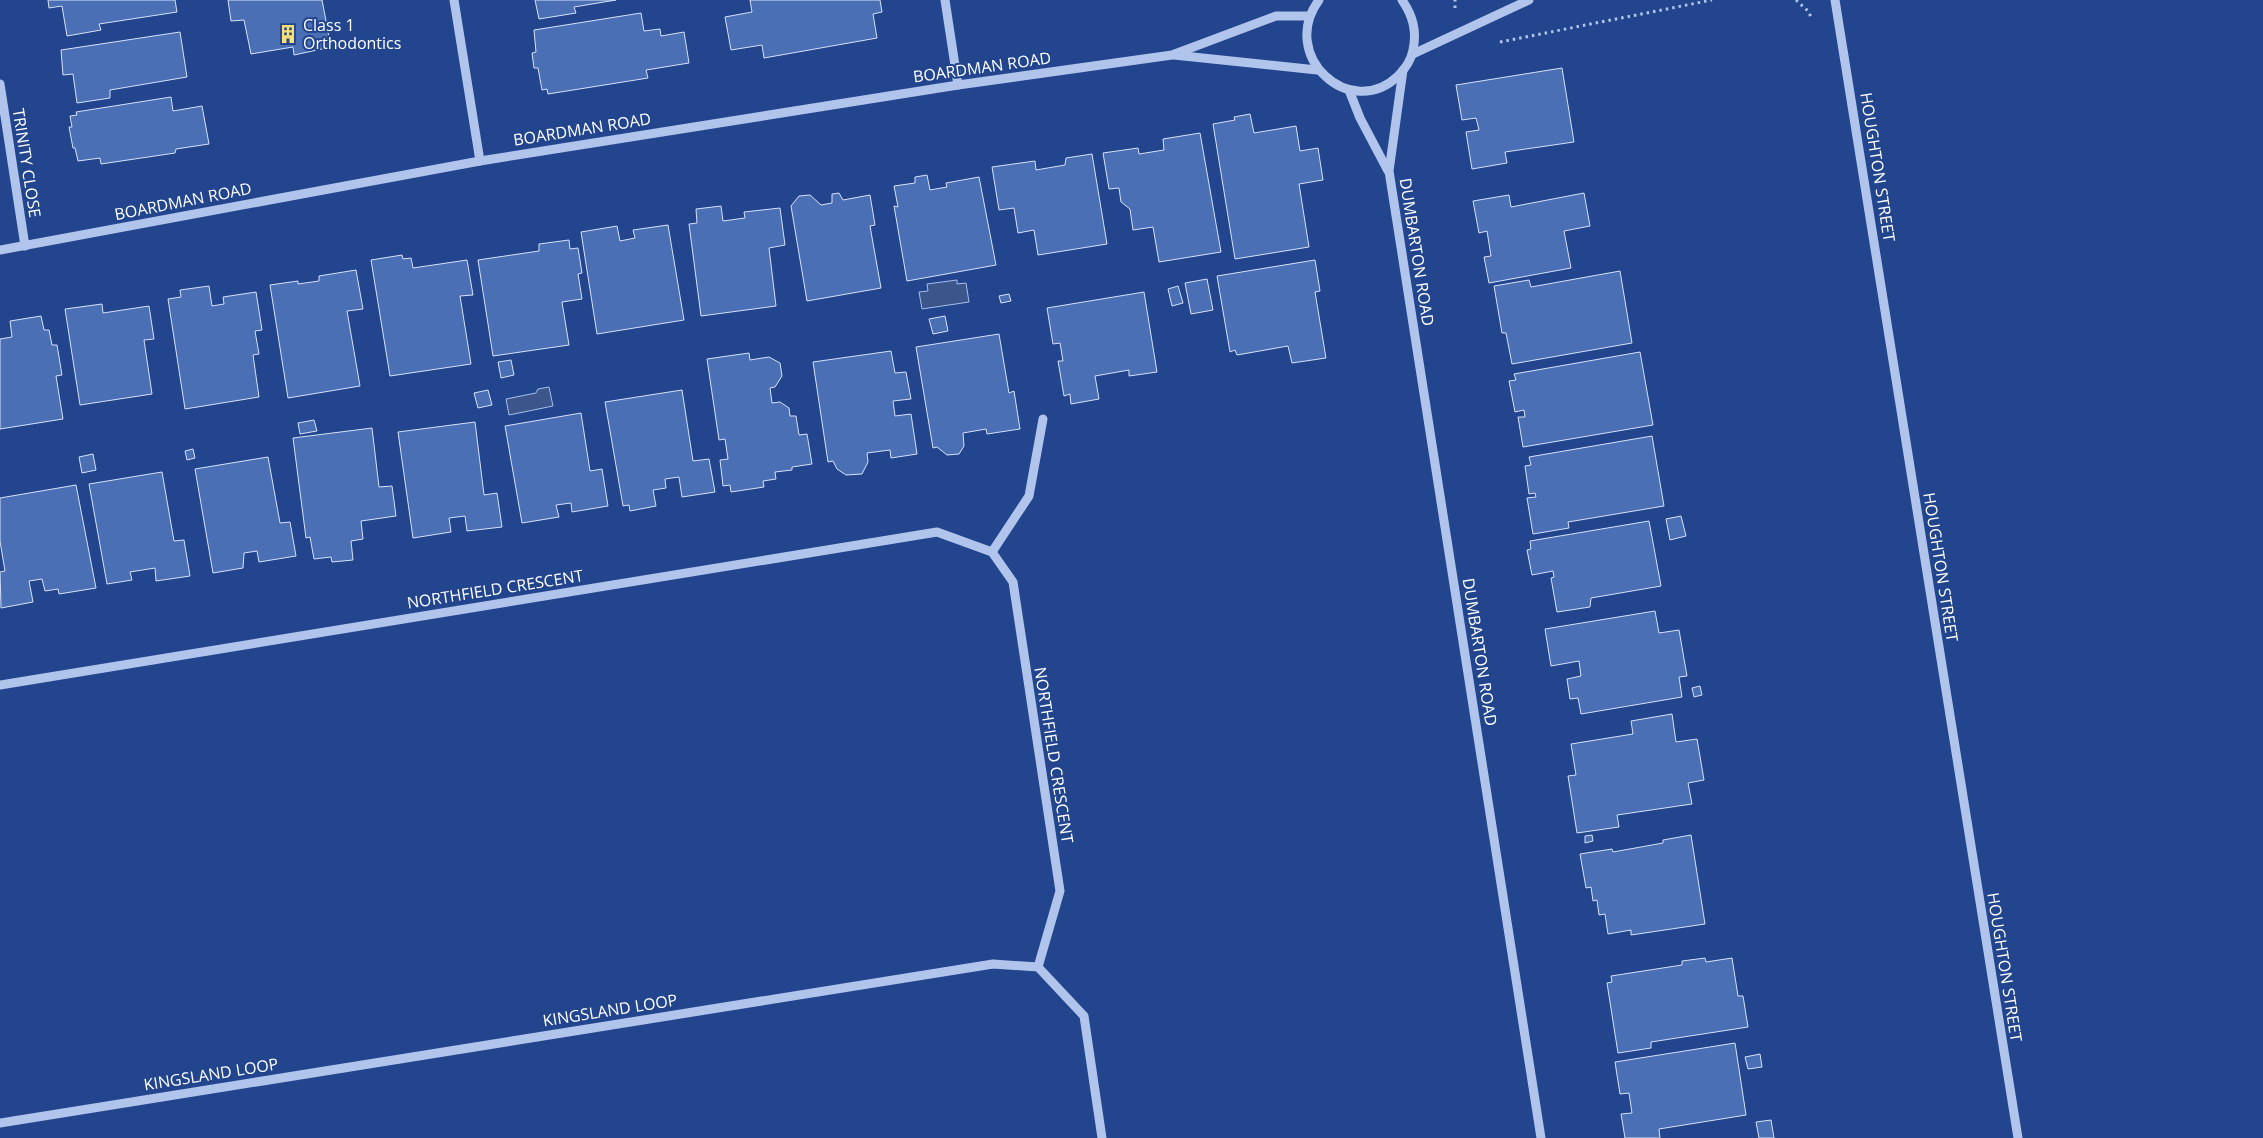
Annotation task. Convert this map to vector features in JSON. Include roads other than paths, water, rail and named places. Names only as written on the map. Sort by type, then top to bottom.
[{"type":"street","points":[[454,0],[480,161]]},
{"type":"street","points":[[944,0],[958,85]]},
{"type":"street","points":[[1319,0],[1310,16],[1306,34],[1308,53],[1318,70],[1332,82],[1349,90],[1364,91],[1379,88],[1392,81],[1403,70],[1413,54],[1414,23],[1408,8],[1402,0]]},
{"type":"street","points":[[1512,0],[1525,1]]},
{"type":"street","name":"HOUGHTON STREET","points":[[1836,0],[2018,1138]]},
{"type":"street","points":[[1413,54],[1525,1]]},
{"type":"street","name":"BOARDMAN ROAD","points":[[0,250],[480,161],[958,85],[1172,55],[1276,16],[1310,16]]},
{"type":"street","name":"BOARDMAN ROAD","points":[[1172,55],[1318,70]]},
{"type":"street","name":"DUMBARTON ROAD","points":[[1403,70],[1388,171],[1541,1138]]},
{"type":"street","name":"TRINITY CLOSE","points":[[0,84],[25,246]]},
{"type":"street","name":"DUMBARTON ROAD","points":[[1349,90],[1360,118],[1388,171]]},
{"type":"street","points":[[992,552],[1028,496],[1043,419]]},
{"type":"street","name":"NORTHFIELD CRESCENT","points":[[0,685],[937,532],[992,552],[1013,582],[1060,891],[1038,967]]},
{"type":"street","name":"KINGSLAND LOOP","points":[[0,1123],[993,964],[1038,967]]},
{"type":"street","points":[[1038,967],[1084,1016],[1102,1138]]},
{"type":"water","points":[[957,280],[957,284],[966,283],[969,302],[922,309],[919,292],[928,291],[927,284]]},
{"type":"water","points":[[549,387],[553,406],[509,415],[506,399],[536,393],[538,389]]},
{"type":"place","name":"Class 1 Orthodontics","points":[[288,34]]}]
